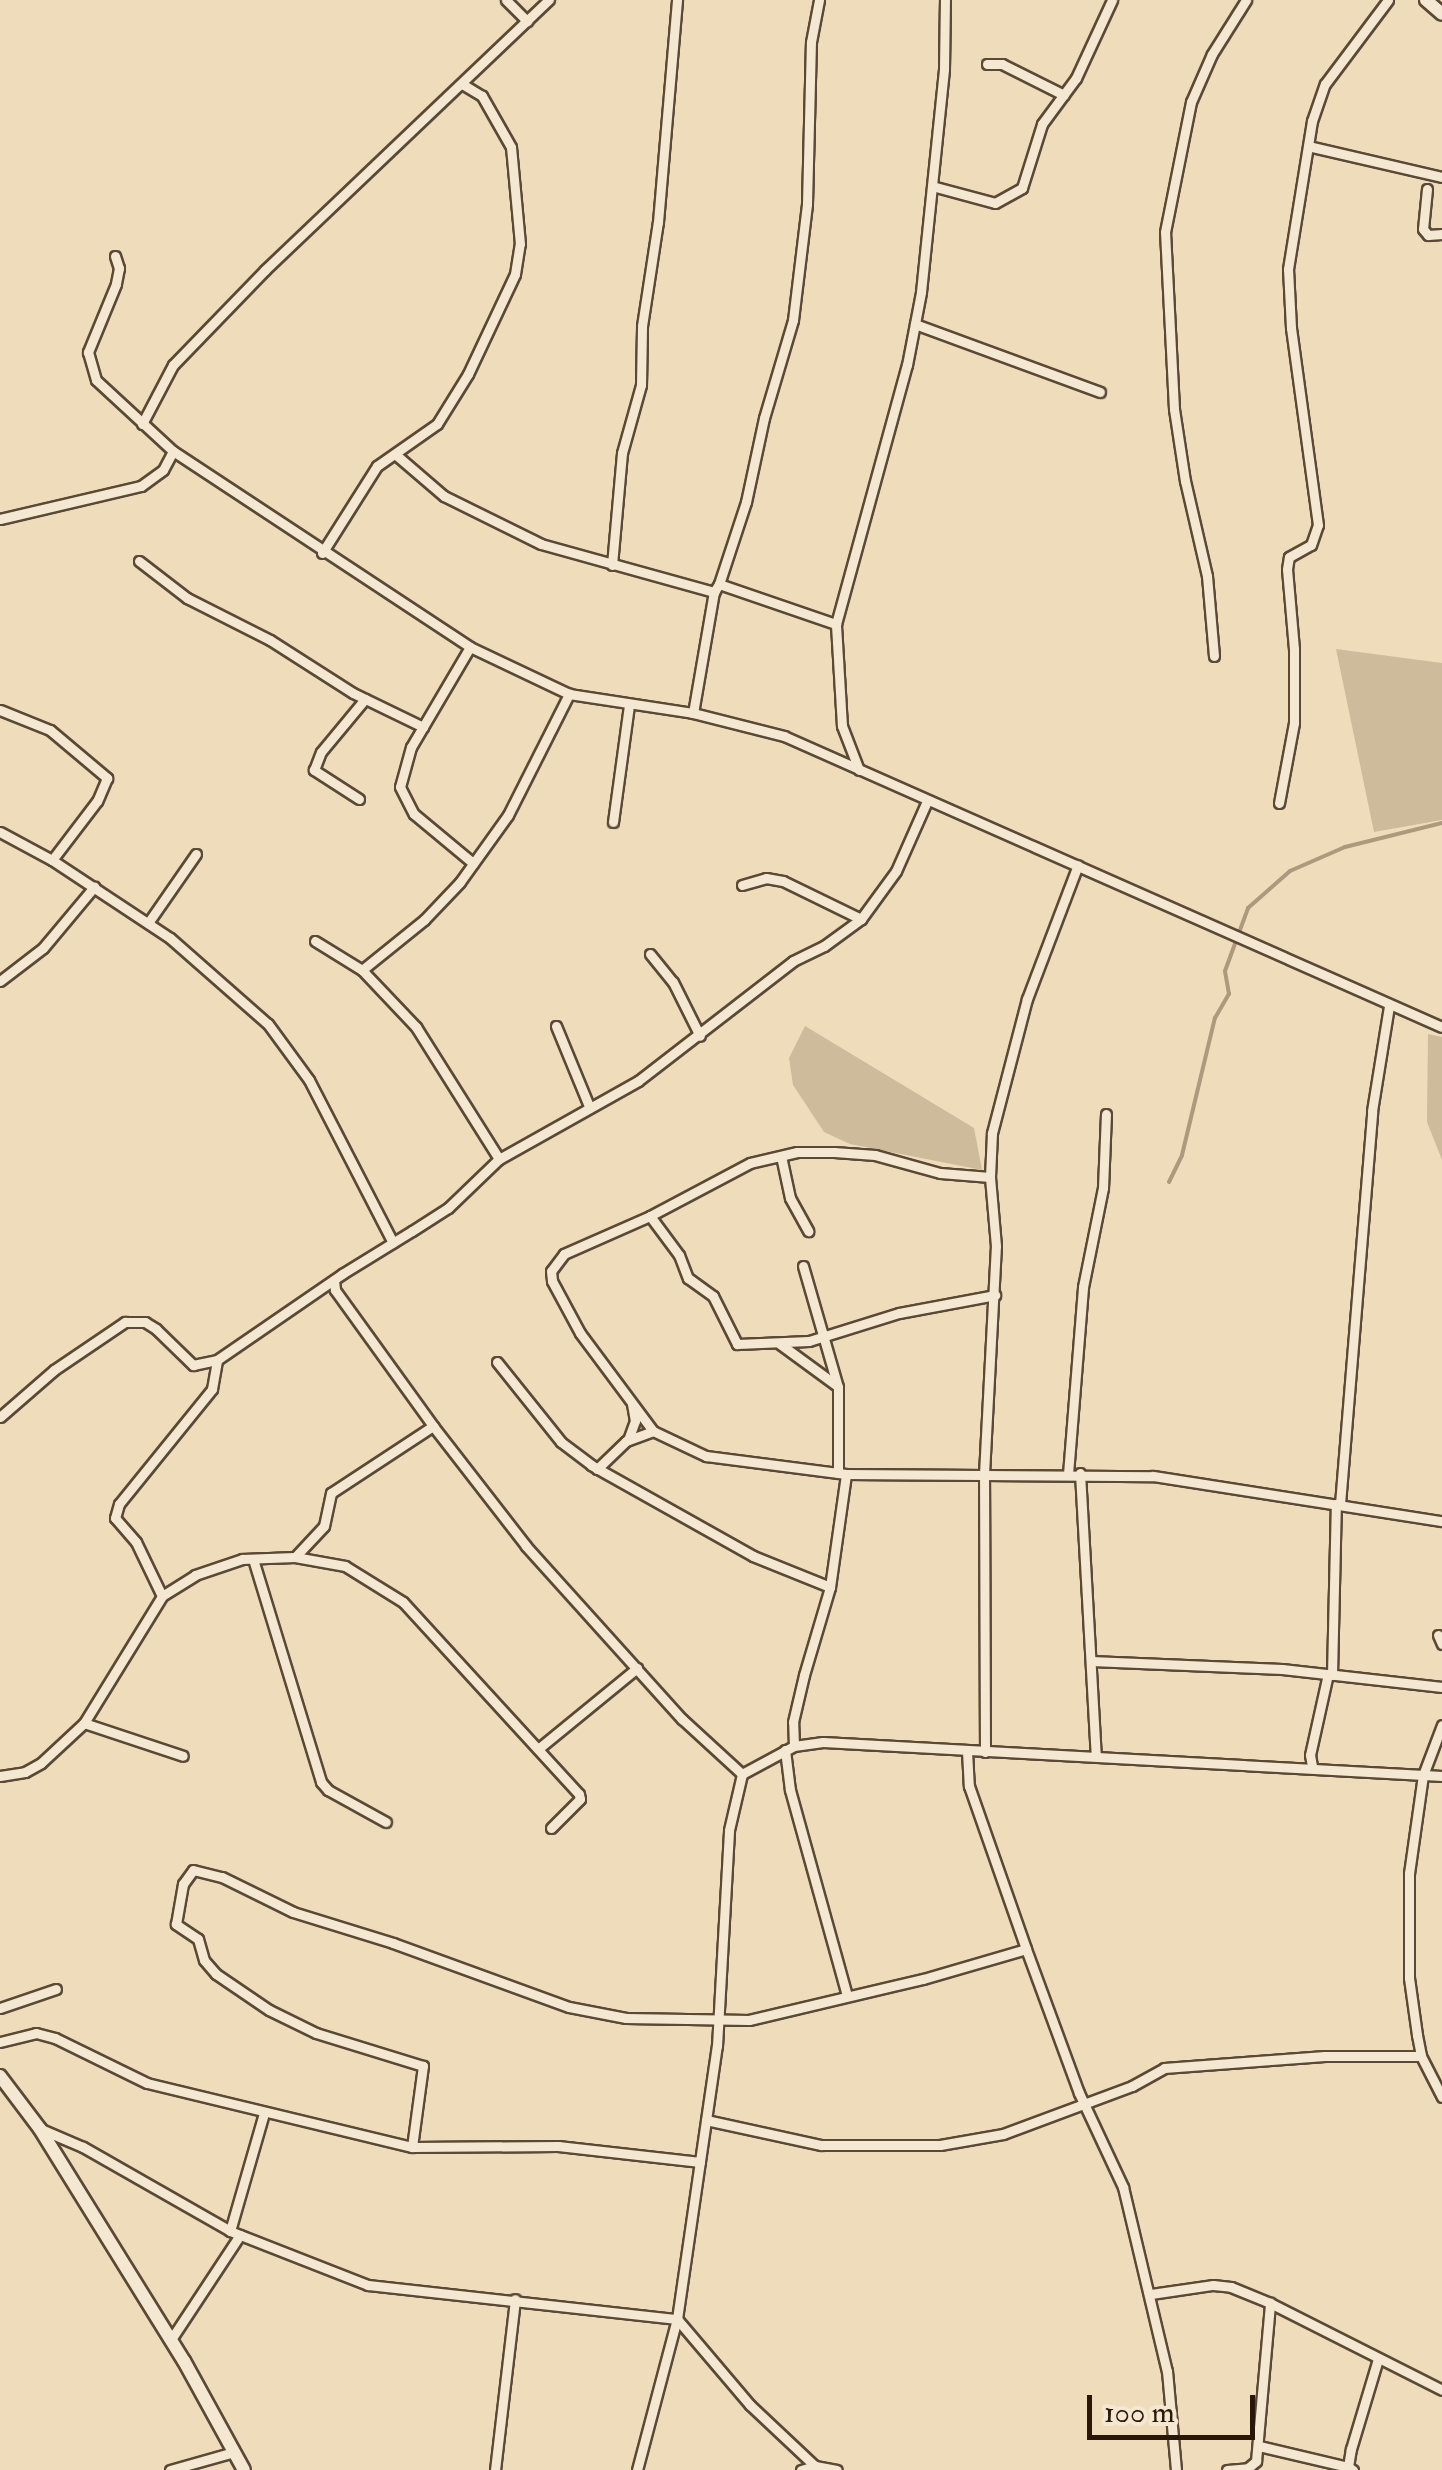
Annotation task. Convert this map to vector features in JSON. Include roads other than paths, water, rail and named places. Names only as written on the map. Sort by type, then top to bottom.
[{"type":"street","points":[[506,0],[527,21]]},
{"type":"street","points":[[142,424],[172,365],[265,270],[469,87],[477,68],[549,0]]},
{"type":"street","points":[[612,565],[622,453],[641,386],[642,326],[658,222],[678,0]]},
{"type":"street","points":[[694,713],[717,588],[746,502],[764,418],[792,320],[807,204],[811,42],[819,0]]},
{"type":"street","points":[[858,770],[842,726],[836,624],[915,324],[932,186],[946,0]]},
{"type":"street","points":[[932,186],[995,202],[1022,188],[1042,124],[1064,95],[1112,0]]},
{"type":"street","points":[[1214,656],[1207,576],[1185,481],[1174,409],[1165,232],[1191,102],[1212,54],[1246,0]]},
{"type":"street","points":[[1279,803],[1294,723],[1294,649],[1287,569],[1289,557],[1311,544],[1318,525],[1291,328],[1288,269],[1308,146],[1325,84],[1388,0]]},
{"type":"street","points":[[1426,0],[1442,14]]},
{"type":"street","points":[[986,64],[1002,64],[1064,95]]},
{"type":"street","points":[[322,553],[364,483],[394,454],[438,424],[468,374],[514,274],[520,244],[510,146],[469,87]]},
{"type":"street","points":[[1308,146],[1442,177]]},
{"type":"street","points":[[1427,189],[1423,228],[1428,235],[1442,234]]},
{"type":"street","points":[[115,256],[119,268],[116,284],[88,352],[88,364],[96,380],[172,452],[470,648],[568,694],[694,713],[784,736],[1249,939],[1389,1006],[1441,1024]]},
{"type":"street","points":[[915,324],[1100,392]]},
{"type":"street","points":[[0,519],[141,486],[163,470],[172,452]]},
{"type":"street","points":[[394,454],[444,496],[541,544],[612,565],[717,588],[836,624]]},
{"type":"street","points":[[139,561],[186,598],[270,640],[366,699],[423,727]]},
{"type":"street","points":[[470,648],[401,771],[404,800],[425,825],[473,863]]},
{"type":"street","points":[[362,970],[424,920],[473,863],[508,815],[568,694]]},
{"type":"street","points":[[359,799],[314,770],[321,752],[366,699]]},
{"type":"street","points":[[613,822],[629,704]]},
{"type":"street","points":[[0,710],[50,730],[107,778],[97,802],[52,860]]},
{"type":"street","points":[[0,1417],[54,1370],[124,1322],[145,1322],[193,1365],[217,1360],[448,1208],[499,1159],[638,1081],[793,961],[824,946],[860,919],[879,900],[896,871],[927,801]]},
{"type":"street","points":[[0,832],[52,860],[148,923],[268,1024],[289,1050],[393,1243]]},
{"type":"street","points":[[148,923],[196,854]]},
{"type":"street","points":[[985,1752],[984,1474],[994,1296],[992,1133],[1027,999],[1078,865]]},
{"type":"street","points":[[742,885],[766,878],[782,881],[860,919]]},
{"type":"street","points":[[0,981],[43,948],[94,887]]},
{"type":"street","points":[[316,941],[362,970],[435,1054],[499,1159]]},
{"type":"street","points":[[650,954],[672,982],[700,1036]]},
{"type":"street","points":[[1312,1766],[1310,1755],[1330,1674],[1338,1504],[1367,1160],[1389,1006]]},
{"type":"street","points":[[556,1026],[588,1106]]},
{"type":"street","points":[[1068,1474],[1083,1287],[1104,1188],[1106,1114]]},
{"type":"street","points":[[990,1176],[940,1173],[875,1155],[834,1152],[781,1156],[734,1170],[650,1216],[564,1254],[551,1271],[552,1281],[580,1333],[653,1431],[706,1456],[842,1473],[1153,1476],[1442,1521]]},
{"type":"street","points":[[781,1156],[790,1198],[808,1231]]},
{"type":"street","points":[[650,1216],[678,1254],[688,1278],[713,1296],[737,1344],[780,1344],[821,1338],[900,1314],[994,1296]]},
{"type":"street","points":[[804,1266],[821,1338],[838,1387],[842,1473],[830,1587],[804,1675],[789,1748],[790,1790],[848,1995]]},
{"type":"street","points":[[334,1280],[335,1290],[433,1426],[526,1546],[637,1668],[742,1774]]},
{"type":"street","points":[[780,1344],[838,1387]]},
{"type":"street","points":[[162,1596],[136,1542],[114,1518],[119,1504],[212,1389],[217,1360]]},
{"type":"street","points":[[498,1362],[561,1442],[597,1469],[754,1556],[830,1587]]},
{"type":"street","points":[[628,1440],[635,1421],[632,1403]]},
{"type":"street","points":[[295,1556],[324,1526],[331,1492],[433,1426]]},
{"type":"street","points":[[597,1469],[628,1440],[653,1431]]},
{"type":"street","points":[[1080,1473],[1096,1756]]},
{"type":"street","points":[[1,1774],[26,1772],[41,1763],[84,1723],[162,1596],[195,1576],[252,1559],[295,1556],[345,1566],[404,1602],[579,1794],[580,1799],[551,1828]]},
{"type":"street","points":[[252,1559],[321,1782],[386,1822]]},
{"type":"street","points":[[1091,1660],[1330,1674],[1442,1686]]},
{"type":"street","points":[[538,1750],[637,1668]]},
{"type":"street","points":[[84,1723],[183,1756]]},
{"type":"street","points":[[1442,1724],[1424,1775],[1409,1872],[1409,1978],[1421,2056],[1442,2097]]},
{"type":"street","points":[[636,2470],[677,2319],[718,2021],[729,1830],[742,1774],[789,1748],[823,1742],[1442,1776]]},
{"type":"street","points":[[968,1751],[969,1786],[1026,1949],[1085,2105],[1123,2186],[1152,2294],[1167,2371],[1176,2470]]},
{"type":"street","points":[[412,2147],[423,2066],[316,2032],[269,2010],[216,1974],[204,1960],[198,1938],[176,1924],[184,1884],[193,1870],[222,1877],[292,1912],[393,1943],[569,2007],[626,2018],[749,2020],[923,1979],[1026,1949]]},
{"type":"street","points":[[0,2008],[56,1989]]},
{"type":"street","points":[[0,2042],[36,2033],[147,2083],[412,2147],[558,2146],[700,2162]]},
{"type":"street","points":[[706,2120],[822,2145],[904,2147],[1003,2134],[1085,2105],[1164,2068],[1180,2065],[1421,2056]]},
{"type":"street","points":[[0,2076],[40,2129],[244,2470]]},
{"type":"street","points":[[170,2341],[235,2233],[264,2113]]},
{"type":"street","points":[[40,2129],[83,2147],[235,2233],[368,2285],[677,2319],[750,2405],[815,2466]]},
{"type":"street","points":[[1152,2294],[1212,2285],[1270,2302],[1442,2390]]},
{"type":"street","points":[[495,2470],[515,2299]]},
{"type":"street","points":[[1227,2470],[1254,2465],[1259,2446],[1270,2302]]},
{"type":"street","points":[[1259,2446],[1350,2468],[1378,2359]]},
{"type":"street","points":[[170,2470],[234,2452]]},
{"type":"street","points":[[801,2470],[815,2466],[834,2470]]},
{"type":"waterway","points":[[1169,1182],[1182,1155],[1215,1018],[1229,994],[1225,971],[1248,908],[1290,871],[1345,847],[1442,823]]}]
